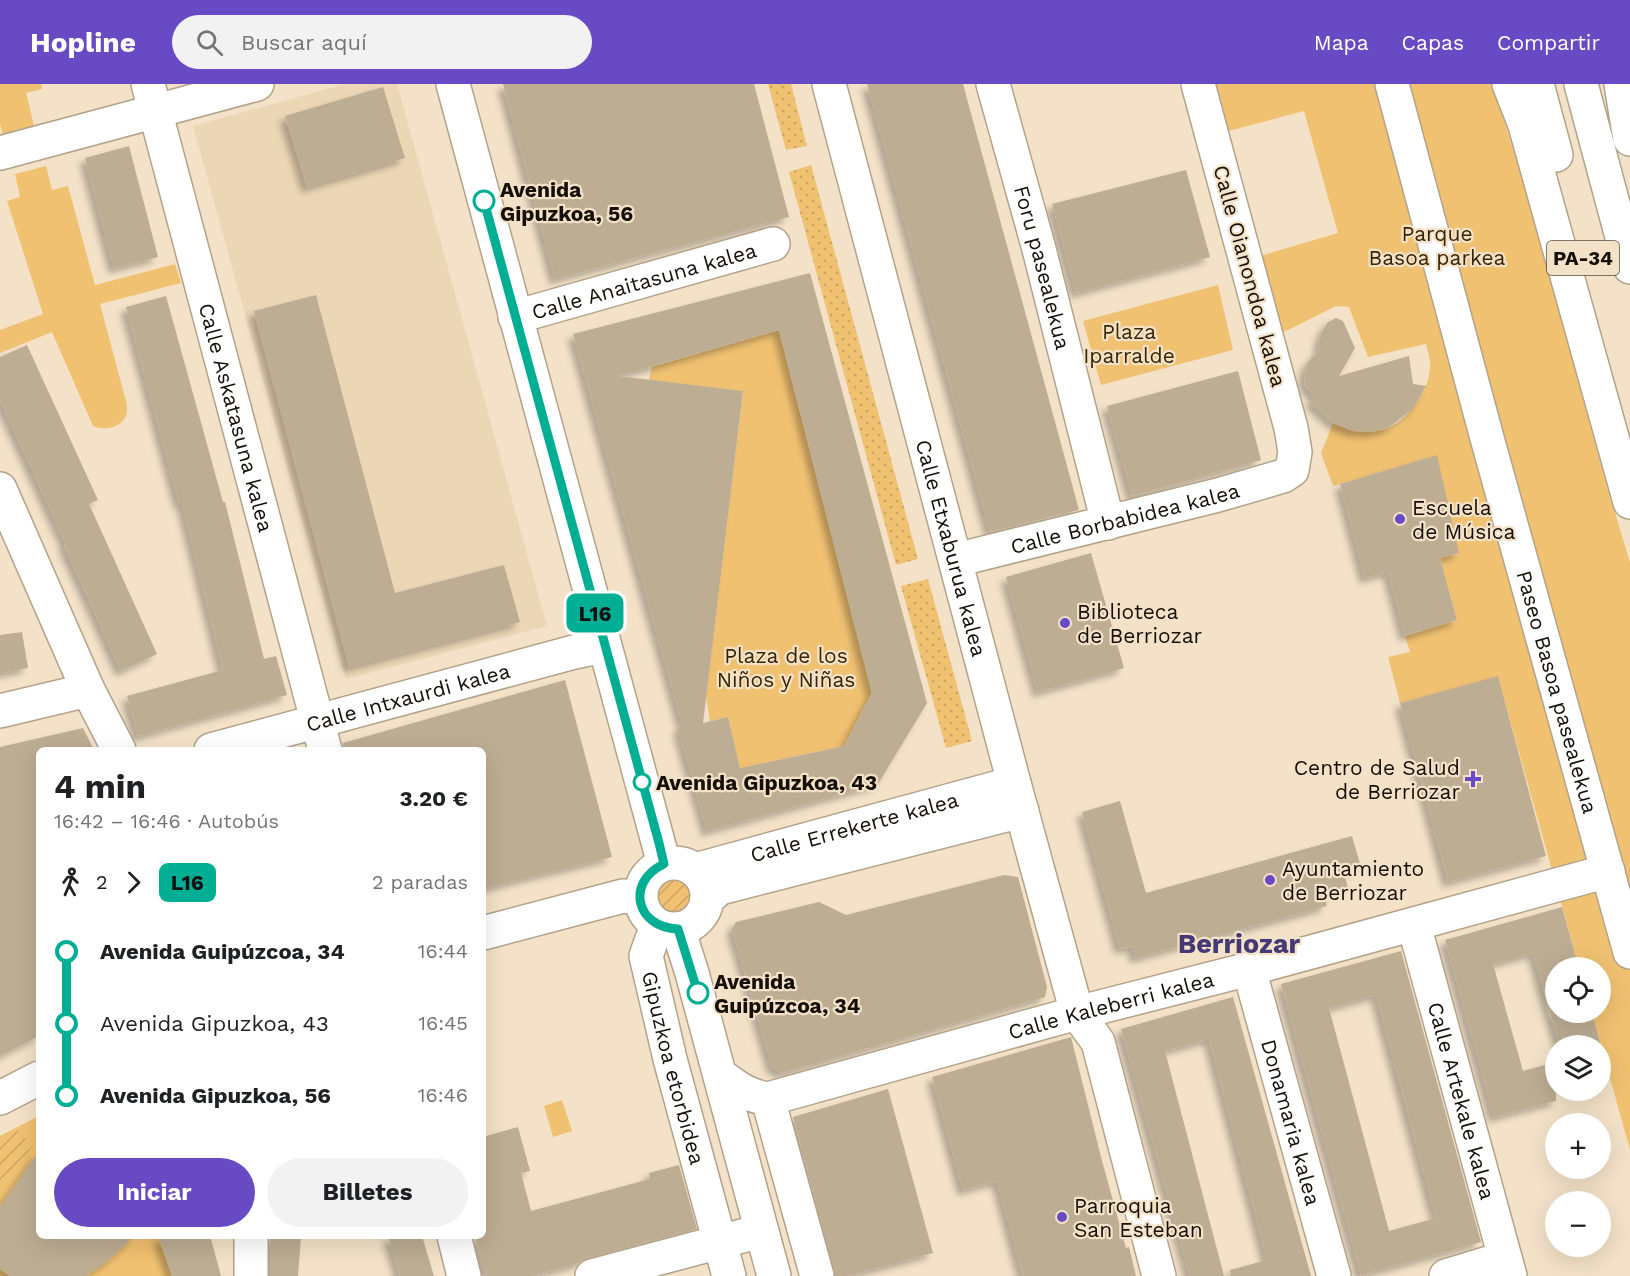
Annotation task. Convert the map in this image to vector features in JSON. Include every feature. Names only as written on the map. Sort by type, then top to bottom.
[{"type":"main road","points":[[0,153],[152,98],[257,84]]},
{"type":"main road","points":[[453,84],[664,864]]},
{"type":"main road","name":"Calle Etxaburua kalea","points":[[829,84],[1077,1013]]},
{"type":"main road","name":"Foru pasealekua","points":[[993,84],[1039,249],[1108,523]]},
{"type":"main road","name":"Calle Oianondoa kalea","points":[[1198,84],[1291,428],[1295,452],[1292,470]]},
{"type":"main road","name":"Paseo Basoa pasealekua","points":[[1392,84],[1490,449],[1630,952]]},
{"type":"main road","points":[[1509,84],[1525,125],[1630,502]]},
{"type":"main road","name":"PA-34","points":[[1537,84],[1630,432]]},
{"type":"main road","name":"PA-34","points":[[1581,84],[1630,267]]},
{"type":"main road","points":[[1621,84],[1630,139]]},
{"type":"main road","name":"Calle Askatasuna kalea","points":[[152,98],[321,736]]},
{"type":"main road","name":"Calle Anaitasuna kalea","points":[[515,317],[773,244]]},
{"type":"main road","name":"Calle Borbabidea kalea","points":[[956,560],[1218,495],[1283,476],[1292,470]]},
{"type":"main road","points":[[0,489],[88,690],[117,747]]},
{"type":"main road","name":"Calle Intxaurdi kalea","points":[[235,747],[321,736],[574,652],[604,646]]},
{"type":"main road","points":[[0,711],[88,690]]},
{"type":"main road","name":"Calle Errekerte kalea","points":[[695,870],[1018,797]]},
{"type":"main road","name":"Calle Errekerte kalea","points":[[707,899],[720,888],[1018,797]]},
{"type":"main road","points":[[486,932],[623,896],[640,898],[641,886],[653,868],[674,862],[685,864],[695,870],[702,878],[707,899],[698,919],[689,926],[668,927]]},
{"type":"main road","name":"Calle Kaleberri kalea","points":[[768,1099],[1077,1013],[1414,925],[1608,871]]},
{"type":"main road","name":"Gipuzkoa etorbidea","points":[[640,898],[642,908],[648,918],[668,927],[720,1075],[774,1276]]},
{"type":"main road","name":"Calle Artekale kalea","points":[[1414,925],[1508,1267]]},
{"type":"main road","name":"Gipuzkoa etorbidea","points":[[668,927],[646,956],[670,1059],[729,1276]]},
{"type":"main road","name":"Donamaria kalea","points":[[1249,969],[1334,1276]]},
{"type":"main road","points":[[1077,1013],[1098,1042],[1159,1276]]},
{"type":"main road","points":[[720,1075],[739,1090],[754,1097],[768,1099],[817,1276]]},
{"type":"main road","points":[[0,1098],[36,1080]]},
{"type":"main road","name":"Gipuzkoa etorbidea","points":[[703,1176],[744,1165]]},
{"type":"main road","points":[[592,1276],[761,1231]]},
{"type":"main road","points":[[251,1239],[251,1276]]},
{"type":"main road","points":[[455,1239],[464,1276]]},
{"type":"main road","points":[[1446,1276],[1508,1267]]},
{"type":"shaded area","points":[[345,84],[397,84],[547,626],[346,679],[193,126]]},
{"type":"green space","points":[[0,84],[41,84],[42,89],[26,93],[34,126],[3,134],[0,124]]},
{"type":"green space","points":[[768,84],[791,84],[807,146],[786,150]]},
{"type":"green space","name":"Parque Basoa parkea","points":[[1210,84],[1493,84],[1534,217],[1630,563],[1630,1150],[1611,1082],[1611,1035],[1598,1035],[1595,1023],[1611,1023],[1611,957],[1576,957],[1498,677],[1400,703],[1388,657],[1410,652],[1405,636],[1457,620],[1440,558],[1459,553],[1432,457],[1333,486],[1321,453],[1333,423],[1371,431],[1393,426],[1408,413],[1421,396],[1429,377],[1430,362],[1426,344],[1368,357],[1349,307],[1336,306],[1280,334],[1260,256],[1338,233],[1304,111],[1225,132]]},
{"type":"green space","points":[[811,165],[918,559],[896,565],[789,172]]},
{"type":"green space","points":[[46,166],[52,190],[68,186],[95,285],[175,264],[181,283],[100,304],[127,405],[125,418],[117,426],[111,428],[93,426],[52,332],[0,353],[0,330],[43,314],[7,201],[20,197],[15,174]]},
{"type":"green space","name":"Plaza Iparralde","points":[[1218,285],[1233,350],[1101,385],[1083,321]]},
{"type":"green space","name":"Plaza de los Niños y Niñas","points":[[779,330],[872,693],[844,746],[740,768],[728,717],[710,721],[706,696],[743,392],[649,380],[652,367]]},
{"type":"green space","points":[[928,579],[972,741],[946,748],[901,586]]},
{"type":"green space","points":[[674,873],[690,879],[696,895],[690,911],[674,917],[658,911],[652,895],[658,879]]},
{"type":"green space","points":[[562,1100],[572,1131],[553,1137],[544,1106]]},
{"type":"green space","points":[[36,1118],[36,1239],[211,1239],[221,1276],[0,1276],[0,1136]]},
{"type":"green space","points":[[15,1129],[33,1145],[0,1192],[0,1136]]},
{"type":"building","points":[[503,84],[754,84],[789,217],[555,279]]},
{"type":"building","points":[[867,84],[963,84],[1079,510],[990,532]]},
{"type":"building","points":[[383,87],[405,158],[307,187],[285,116]]},
{"type":"building","points":[[129,146],[158,257],[114,268],[85,158]]},
{"type":"building","points":[[1186,170],[1210,257],[1076,293],[1052,204]]},
{"type":"building","points":[[810,273],[927,703],[878,784],[707,831],[678,728],[683,727],[573,334]],"holes":[[[779,330],[872,693],[844,746],[740,768],[728,717],[703,723],[743,391],[618,376]]]},
{"type":"building","points":[[316,295],[395,593],[504,565],[520,622],[349,667],[254,311]]},
{"type":"building","points":[[166,296],[223,502],[225,502],[264,659],[276,656],[287,695],[138,736],[127,696],[223,670],[182,503],[179,503],[126,307]]},
{"type":"building","points":[[1336,318],[1343,321],[1355,348],[1339,376],[1409,356],[1413,384],[1426,386],[1414,408],[1386,429],[1371,432],[1353,431],[1333,423],[1310,402],[1316,398],[1305,385],[1304,374],[1308,362],[1318,352],[1321,334],[1328,322]]},
{"type":"building","points":[[27,345],[98,500],[89,504],[157,654],[121,671],[0,400],[0,357]]},
{"type":"building","points":[[1238,371],[1261,460],[1132,496],[1107,406]]},
{"type":"building","name":"Escuela de Música","points":[[1437,455],[1459,553],[1440,558],[1457,620],[1405,636],[1388,572],[1365,578],[1340,484]]},
{"type":"building","name":"Biblioteca de Berriozar","points":[[1091,553],[1124,668],[1038,692],[1006,577]]},
{"type":"building","points":[[22,632],[28,668],[0,673],[0,635]]},
{"type":"building","name":"Centro de Salud de Berriozar","points":[[1498,676],[1546,856],[1448,882],[1400,703]]},
{"type":"building","points":[[565,680],[612,857],[486,887],[486,747],[343,747],[343,743]]},
{"type":"building","points":[[83,728],[92,747],[36,747],[36,1038],[0,1056],[0,747]]},
{"type":"building","name":"Ayuntamiento de Berriozar","points":[[1120,801],[1146,893],[1352,836],[1361,867],[1344,872],[1348,888],[1324,894],[1327,906],[1136,958],[1132,946],[1120,949],[1082,812]]},
{"type":"building","points":[[1004,875],[1018,877],[1047,987],[1045,997],[782,1073],[772,1067],[732,929],[736,922],[819,902],[846,915]]},
{"type":"building","points":[[1562,907],[1576,957],[1545,957],[1545,994],[1533,953],[1493,964],[1523,1071],[1545,1065],[1545,1101],[1556,1101],[1494,1117],[1445,940]]},
{"type":"building","points":[[1401,951],[1481,1242],[1361,1275],[1281,984]],"holes":[[[1376,995],[1436,1218],[1389,1231],[1329,1008]]]},
{"type":"building","points":[[1233,997],[1311,1276],[1231,1276],[1230,1270],[1267,1260],[1209,1039],[1165,1051],[1224,1276],[1190,1276],[1121,1029]]},
{"type":"building","points":[[1553,1023],[1595,1023],[1598,1035],[1557,1035]]},
{"type":"building","points":[[1071,1037],[1101,1157],[1136,1276],[1023,1276],[997,1181],[963,1190],[932,1077]]},
{"type":"building","points":[[888,1089],[933,1253],[846,1276],[835,1276],[793,1117]]},
{"type":"building","points":[[518,1127],[530,1171],[521,1173],[531,1211],[650,1179],[649,1173],[679,1165],[697,1229],[587,1258],[578,1263],[533,1276],[486,1276],[476,1239],[486,1239],[486,1136]]},
{"type":"building","points":[[36,1155],[36,1239],[132,1239],[108,1261],[86,1276],[10,1276],[0,1269],[0,1207]]},
{"type":"building","points":[[159,1239],[211,1239],[221,1276],[172,1276]]},
{"type":"building","points":[[270,1239],[301,1239],[298,1276],[270,1276]]},
{"type":"building","points":[[389,1239],[423,1239],[434,1276],[400,1276]]},
{"type":"bus line","name":"L16","points":[[484,201],[664,864],[653,868],[641,886],[642,908],[648,918],[657,925],[667,929],[678,929],[698,993]]},
{"type":"place","name":"Avenida Gipuzkoa, 56","points":[[484,201]]},
{"type":"place","name":"Escuela de Música","points":[[1400,519]]},
{"type":"place","name":"Biblioteca de Berriozar","points":[[1065,623]]},
{"type":"place","name":"Centro de Salud de Berriozar","points":[[1473,779]]},
{"type":"place","name":"Avenida Gipuzkoa, 43","points":[[642,782]]},
{"type":"place","name":"Ayuntamiento de Berriozar","points":[[1270,880]]},
{"type":"place","name":"Avenida Guipúzcoa, 34","points":[[698,993]]},
{"type":"place","name":"Parroquia San Esteban","points":[[1062,1217]]},
{"type":"district","name":"Berriozar","points":[[1239,944]]}]
